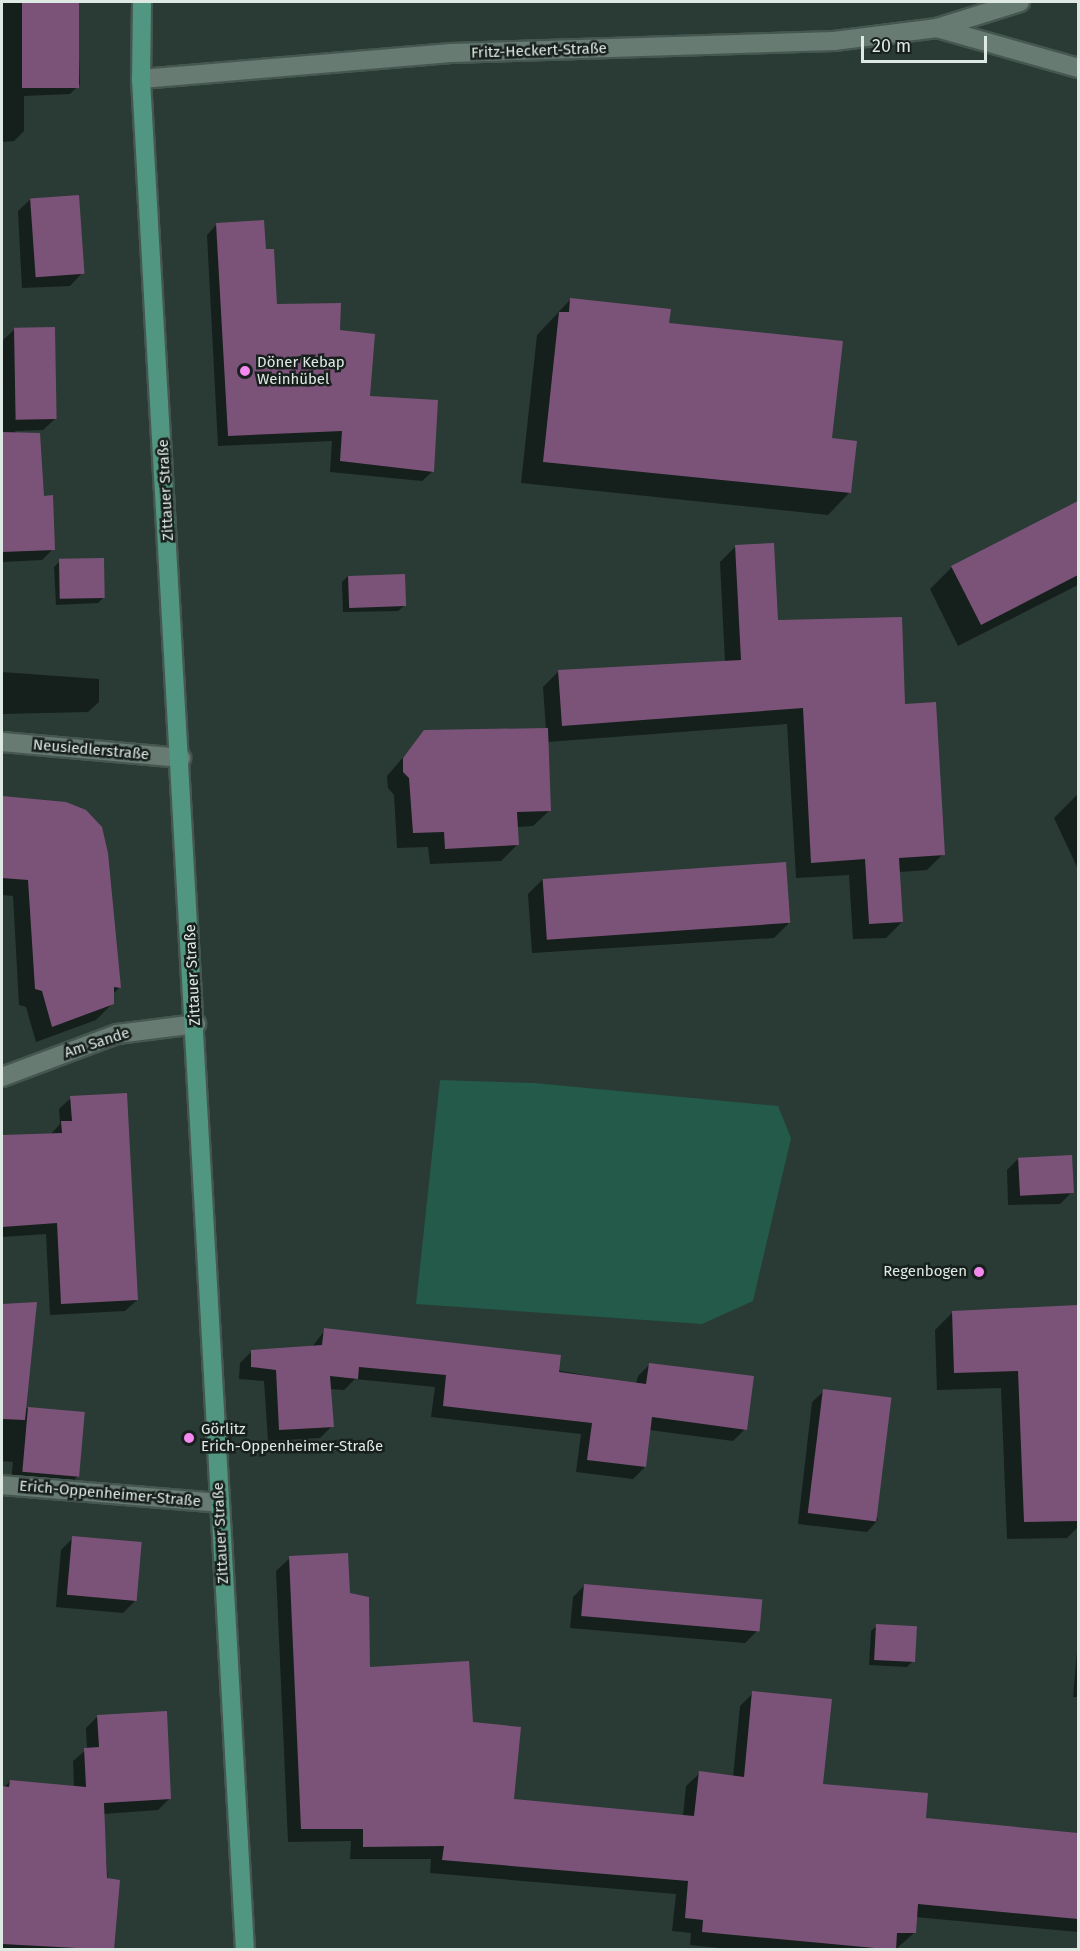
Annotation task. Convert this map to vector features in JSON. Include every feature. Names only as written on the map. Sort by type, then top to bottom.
[{"type":"main road","name":"Zittauer Straße","points":[[142,2],[141,79],[196,1023],[219,1503],[245,1950]]},
{"type":"street","name":"Fritz-Heckert-Straße","points":[[141,79],[451,53],[834,41],[937,28],[1020,2]]},
{"type":"street","name":"Fritz-Heckert-Straße","points":[[937,28],[1078,68]]},
{"type":"street","name":"Neusiedlerstraße","points":[[2,742],[181,758]]},
{"type":"street","name":"Am Sande","points":[[2,1077],[117,1034],[196,1023]]},
{"type":"street","name":"Erich-Oppenheimer-Straße","points":[[2,1485],[219,1503]]},
{"type":"green space","points":[[440,1080],[534,1083],[778,1106],[791,1138],[753,1301],[702,1324],[416,1304]]},
{"type":"building","points":[[22,2],[79,2],[79,88],[22,88]]},
{"type":"building","points":[[79,195],[85,274],[36,277],[30,198]]},
{"type":"building","points":[[264,220],[266,249],[274,249],[277,304],[341,303],[340,330],[375,334],[370,396],[438,400],[434,472],[340,461],[342,431],[228,436],[216,223]]},
{"type":"building","points":[[570,298],[671,309],[669,323],[843,341],[832,438],[857,441],[851,493],[543,462],[559,312],[569,312]]},
{"type":"building","points":[[55,327],[57,419],[16,420],[14,328]]},
{"type":"building","points":[[2,432],[40,433],[44,496],[53,495],[55,550],[2,552]]},
{"type":"building","points":[[1078,501],[1078,575],[981,625],[951,566]]},
{"type":"building","points":[[774,543],[778,620],[902,617],[905,704],[936,702],[945,855],[899,858],[903,922],[869,924],[865,859],[811,863],[803,708],[562,726],[558,670],[741,660],[735,545]]},
{"type":"building","points":[[104,558],[105,598],[60,599],[59,559]]},
{"type":"building","points":[[405,574],[406,606],[349,608],[348,576]]},
{"type":"building","points":[[548,728],[551,811],[517,812],[519,845],[445,849],[444,832],[413,833],[409,778],[403,772],[403,758],[424,730]]},
{"type":"building","points":[[2,796],[66,802],[86,810],[102,827],[108,853],[121,988],[114,987],[114,1004],[52,1027],[42,991],[35,989],[28,880],[2,878]]},
{"type":"building","points":[[786,862],[790,923],[547,940],[543,879]]},
{"type":"building","points":[[127,1093],[138,1300],[61,1304],[57,1223],[2,1227],[2,1135],[62,1133],[61,1121],[72,1121],[70,1096]]},
{"type":"building","points":[[1072,1155],[1074,1193],[1020,1196],[1018,1158]]},
{"type":"building","points":[[37,1302],[25,1420],[2,1419],[2,1304]]},
{"type":"building","points":[[1078,1305],[1078,1521],[1024,1522],[1018,1371],[954,1373],[952,1311]]},
{"type":"building","points":[[324,1328],[561,1355],[559,1372],[646,1384],[649,1363],[754,1376],[747,1430],[652,1417],[646,1467],[587,1460],[592,1423],[443,1406],[446,1375],[359,1367],[358,1379],[330,1376],[334,1427],[279,1430],[276,1370],[251,1367],[251,1350],[322,1345]]},
{"type":"building","points":[[823,1389],[891,1397],[876,1521],[808,1513]]},
{"type":"building","points":[[28,1407],[85,1412],[79,1477],[22,1472]]},
{"type":"building","points":[[72,1536],[142,1542],[137,1601],[67,1595]]},
{"type":"building","points":[[348,1553],[350,1593],[369,1597],[370,1667],[469,1661],[473,1722],[521,1727],[514,1799],[694,1816],[699,1771],[744,1777],[752,1691],[832,1699],[823,1784],[928,1793],[926,1818],[1078,1833],[1078,1919],[918,1904],[916,1933],[897,1933],[896,1950],[702,1932],[703,1920],[685,1918],[688,1881],[442,1860],[444,1846],[363,1847],[363,1829],[301,1829],[289,1556]]},
{"type":"building","points":[[584,1584],[762,1600],[760,1631],[581,1616]]},
{"type":"building","points":[[876,1624],[917,1626],[915,1662],[874,1660]]},
{"type":"building","points":[[167,1711],[171,1799],[104,1803],[107,1878],[120,1880],[114,1950],[2,1944],[2,1786],[9,1787],[10,1780],[86,1787],[84,1748],[99,1747],[97,1715]]},
{"type":"place","name":"Döner Kebap Weinhübel","points":[[245,371]]},
{"type":"place","name":"Regenbogen","points":[[979,1272]]},
{"type":"place","name":"Görlitz Erich-Oppenheimer-Straße","points":[[189,1438]]}]
